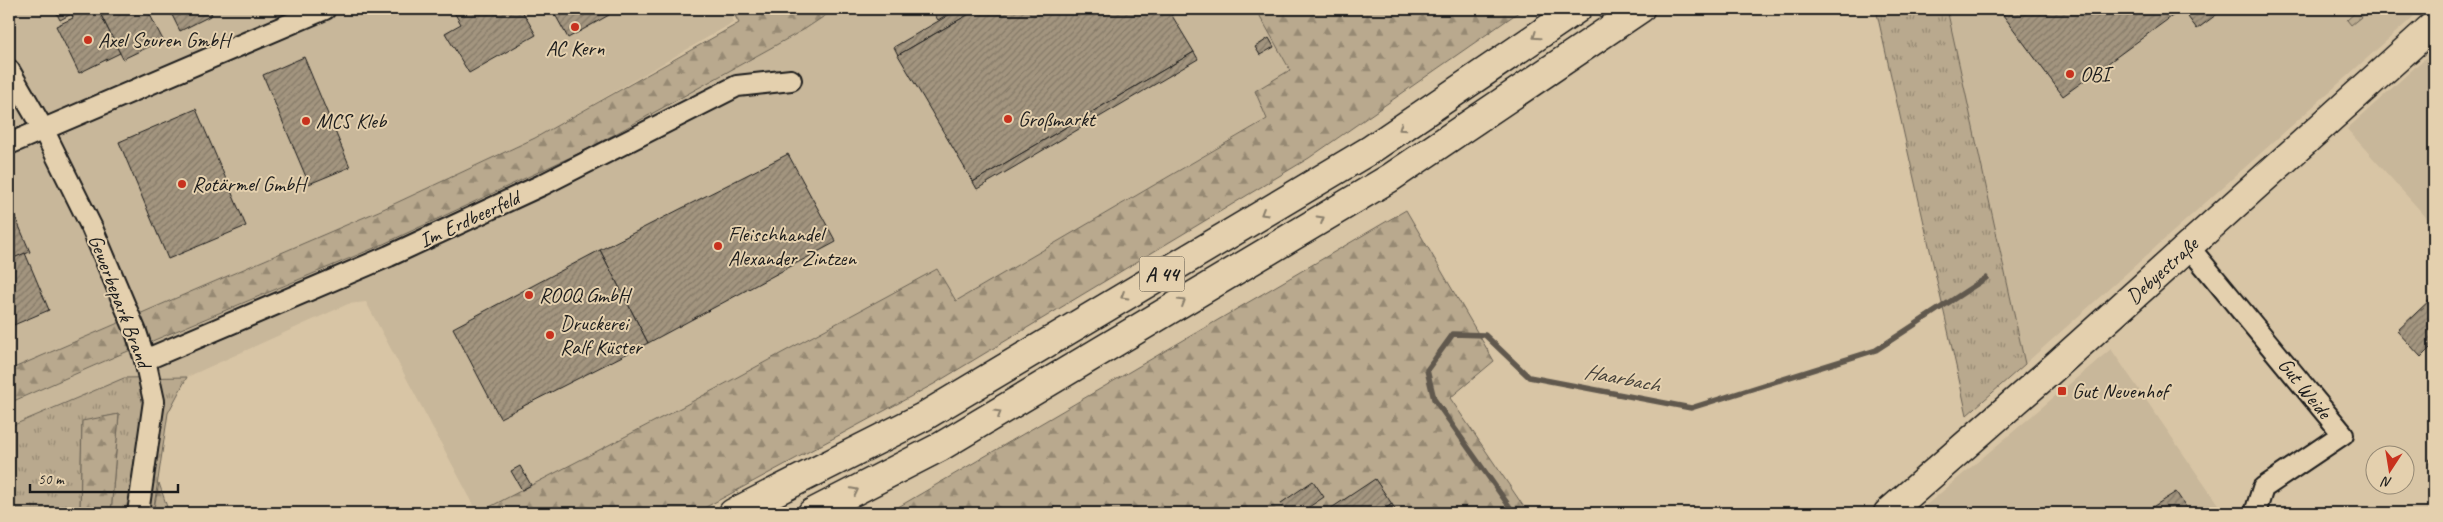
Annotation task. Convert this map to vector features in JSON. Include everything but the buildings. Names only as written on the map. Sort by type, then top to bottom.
[{"type":"main road","name":"A 44","points":[[732,513],[923,417],[1370,150],[1577,9]]},
{"type":"main road","name":"A 44","points":[[812,513],[940,447],[1390,178],[1640,9]]},
{"type":"main road","name":"Debyestraße","points":[[1888,513],[2434,25]]},
{"type":"street","points":[[9,144],[325,9]]},
{"type":"street","name":"Gewerbepark Brand","points":[[9,70],[43,129],[92,228],[136,332],[145,360],[154,401],[138,513]]},
{"type":"street","name":"Im Erdbeerfeld","points":[[145,360],[389,256],[542,185],[737,86],[791,80]]},
{"type":"street","name":"Gut Weide","points":[[2188,246],[2343,434],[2263,488],[2255,513]]},
{"type":"shaded area","points":[[9,9],[728,9],[734,22],[535,138],[381,210],[9,370]]},
{"type":"shaded area","points":[[835,9],[1256,9],[1290,71],[1267,118],[955,302],[937,269],[682,407],[478,513],[366,302],[348,304],[187,377],[124,379],[9,427],[9,403],[379,246],[588,149],[805,29]]},
{"type":"shaded area","points":[[1947,9],[2422,9],[2025,364]]},
{"type":"shaded area","points":[[2434,50],[2434,226],[2347,129]]},
{"type":"shaded area","points":[[2111,349],[2224,513],[1917,513]]},
{"type":"green space","points":[[731,9],[835,9],[805,29],[588,149],[379,246],[9,403],[9,370],[381,210],[535,138],[739,23]]},
{"type":"green space","points":[[1256,9],[1523,9],[1309,158],[934,384],[695,513],[478,513],[682,407],[937,269],[956,301],[1267,119],[1255,91],[1290,70]]},
{"type":"green space","points":[[1876,9],[1947,9],[2025,364],[1967,415]]},
{"type":"green space","points":[[2354,9],[2371,9],[2351,25],[2347,20],[2356,12]]},
{"type":"green space","points":[[1406,210],[1494,361],[1450,398],[1528,513],[888,513]]},
{"type":"green space","points":[[187,377],[168,413],[153,513],[111,513],[119,414],[82,422],[80,513],[9,513],[9,427],[124,378]]},
{"type":"green space","points":[[119,414],[111,513],[80,513],[82,421]]},
{"type":"green space","points":[[159,483],[169,513],[153,513]]},
{"type":"waterway","name":"Haarbach","points":[[1514,513],[1434,399],[1427,370],[1453,334],[1485,335],[1529,377],[1691,408],[1876,350],[1986,278]]},
{"type":"place","name":"AC Kern","points":[[575,27]]},
{"type":"place","name":"Axel Souren GmbH","points":[[88,40]]},
{"type":"place","name":"OBI","points":[[2070,74]]},
{"type":"place","name":"Großmarkt","points":[[1008,119]]},
{"type":"place","name":"MCS Kleb","points":[[306,121]]},
{"type":"place","name":"Rotärmel GmbH","points":[[182,184]]},
{"type":"place","name":"Fleischhandel Alexander Zintzen","points":[[718,246]]},
{"type":"place","name":"ROOQ GmbH","points":[[529,295]]},
{"type":"place","name":"Druckerei Ralf Küster","points":[[550,335]]},
{"type":"place","name":"Gut Neuenhof","points":[[2062,391]]}]
